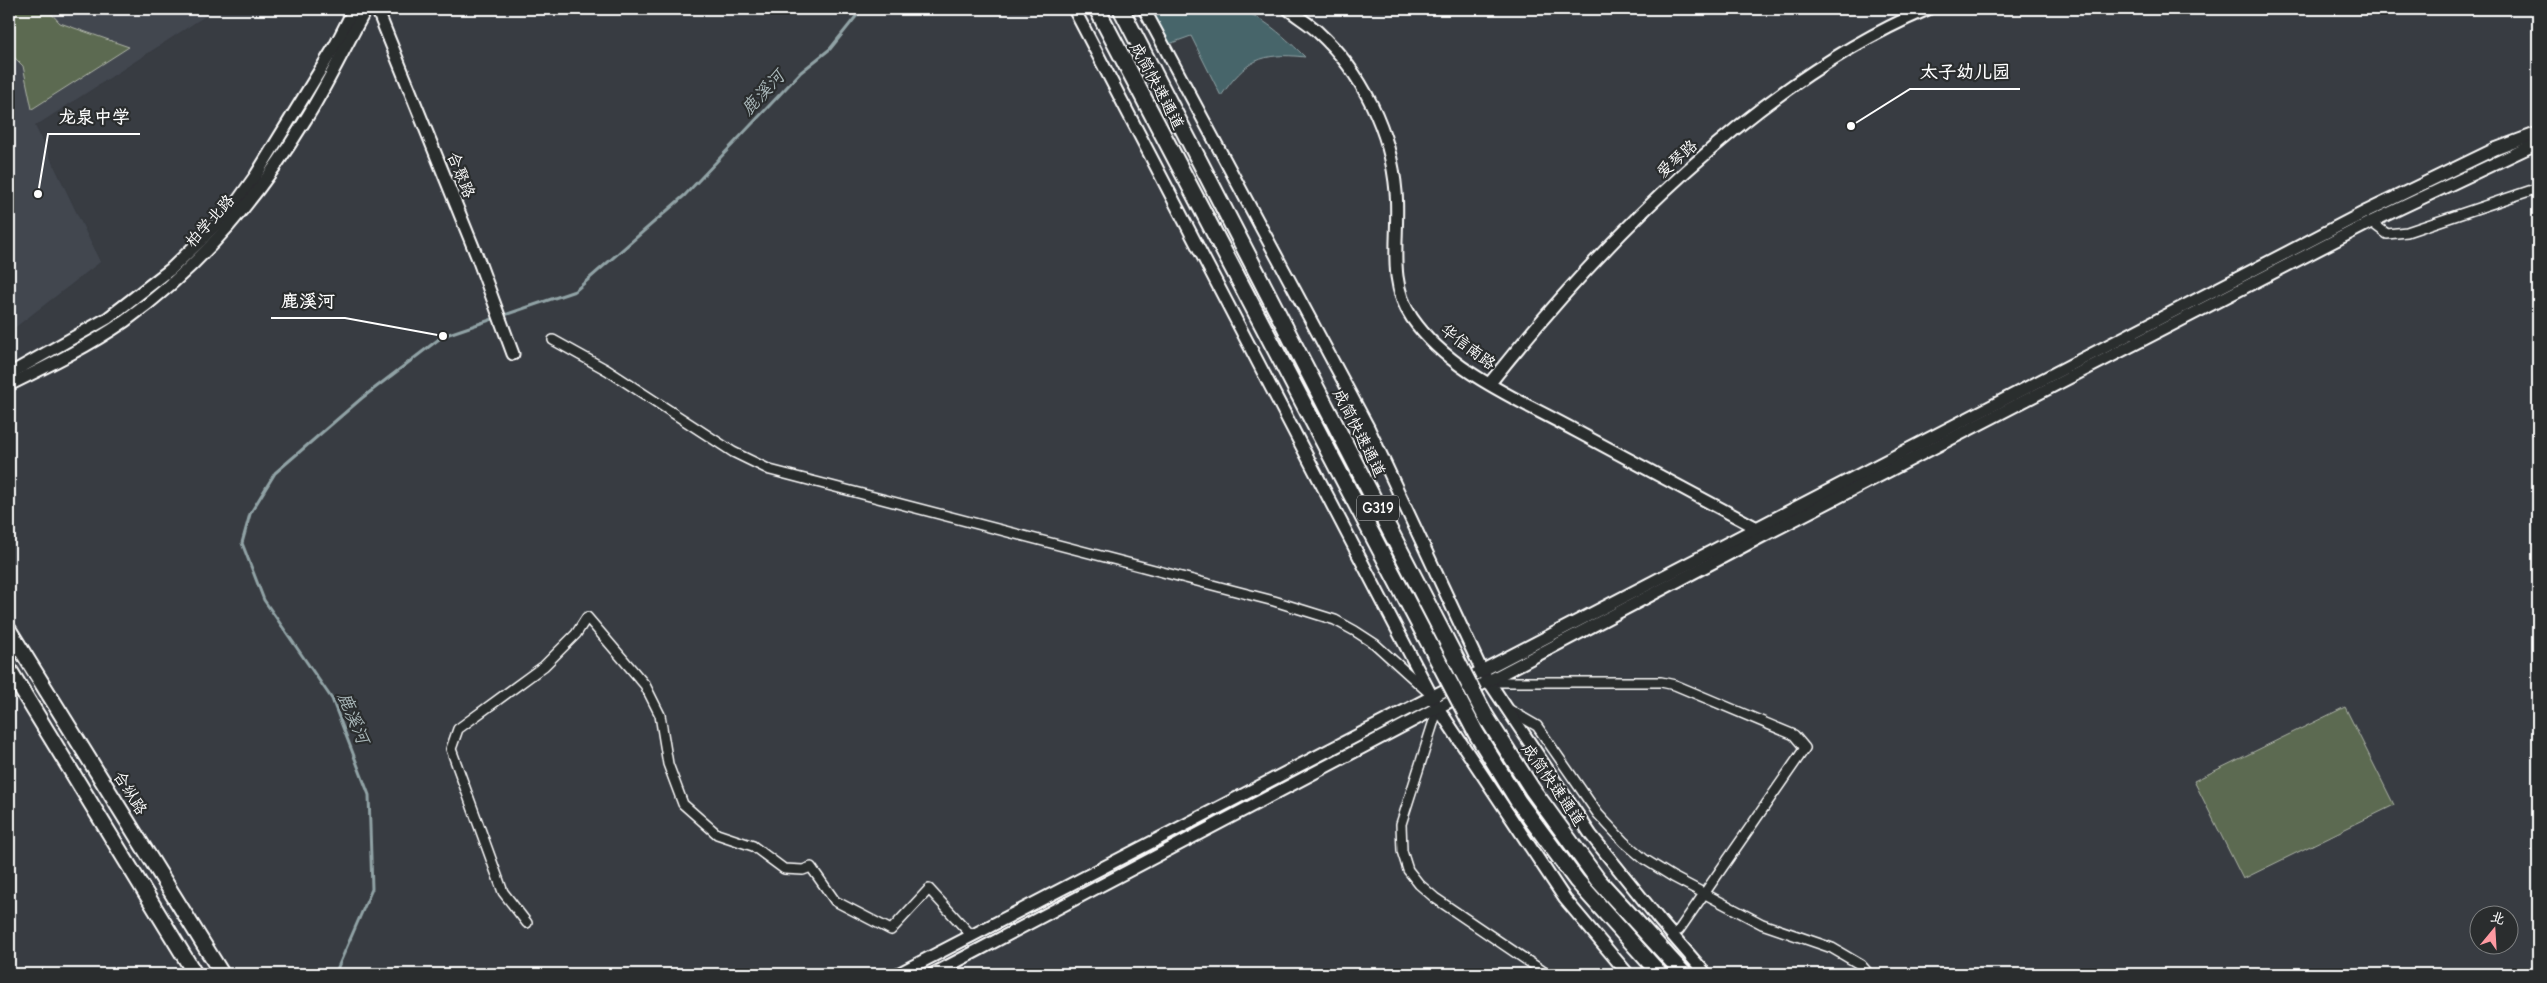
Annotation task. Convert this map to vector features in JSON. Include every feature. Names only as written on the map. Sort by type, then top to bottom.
[{"type":"highway","name":"成简快速通道","points":[[1097,9],[1476,733],[1518,802],[1576,881],[1660,974]]},
{"type":"highway","name":"成简快速通道","points":[[1121,9],[1485,716],[1532,789],[1598,880],[1684,974]]},
{"type":"main road","name":"合纵路","points":[[9,630],[222,974]]},
{"type":"main road","points":[[9,669],[195,974]]},
{"type":"street","name":"柏学北路","points":[[9,374],[108,318],[171,269],[236,203],[256,176],[335,46],[354,9]]},
{"type":"street","name":"柏学北路","points":[[9,385],[54,363],[124,322],[171,284],[217,240],[266,180],[305,121],[366,9]]},
{"type":"street","name":"合聚路","points":[[377,9],[478,259],[513,354]]},
{"type":"street","points":[[1074,9],[1438,708],[1565,899],[1628,974]]},
{"type":"street","points":[[1144,9],[1368,428],[1488,682],[1591,835],[1661,922],[1706,974]]},
{"type":"street","name":"华信南路","points":[[1288,9],[1318,32],[1344,61],[1376,110],[1390,159],[1396,193],[1395,266],[1398,282],[1411,317],[1443,352],[1490,383],[1759,533]]},
{"type":"street","name":"爱琴路","points":[[1490,383],[1574,286],[1640,214],[1708,153],[1828,62],[1888,26],[1928,9]]},
{"type":"street","points":[[933,974],[1488,682],[1759,533],[2367,211],[2495,149],[2538,133]]},
{"type":"street","points":[[898,974],[1432,696],[1759,533],[2371,222],[2538,143]]},
{"type":"street","points":[[2371,222],[2387,234],[2407,232],[2538,188]]},
{"type":"street","points":[[553,340],[607,370],[733,452],[770,470],[1274,600],[1335,620],[1375,644],[1432,696]]},
{"type":"street","points":[[527,923],[503,892],[452,749],[458,729],[544,666],[576,634],[587,617],[644,685],[660,715],[668,764],[683,804],[718,834],[752,846],[784,869],[804,870],[810,868],[834,901],[891,930],[929,889],[972,936]]},
{"type":"street","points":[[1488,682],[1660,682],[1675,685],[1794,735],[1803,744],[1805,748],[1679,930]]},
{"type":"street","points":[[1438,708],[1401,824],[1402,851],[1408,870],[1419,884],[1435,898],[1547,974]]},
{"type":"street","points":[[1507,708],[1537,726],[1598,814],[1624,842],[1672,877],[1703,894],[1762,924],[1832,948],[1861,965],[1869,974]]},
{"type":"shaded area","points":[[9,9],[216,9],[35,126],[100,262],[9,332]]},
{"type":"green space","points":[[9,9],[47,9],[60,23],[129,47],[32,109],[23,66],[9,52],[11,38],[9,37]]},
{"type":"green space","points":[[2345,707],[2394,805],[2243,879],[2194,781]]},
{"type":"water","points":[[1215,7],[1235,9],[1264,21],[1305,57],[1277,56],[1256,61],[1238,74],[1221,96],[1191,36],[1169,44],[1149,9]]},
{"type":"waterway","name":"鹿溪河","points":[[335,974],[372,889],[369,795],[332,699],[264,600],[242,543],[250,514],[275,473],[362,398],[443,336],[575,291],[685,195],[801,72],[830,49],[862,9]]},
{"type":"tunnel","points":[[1649,974],[1677,933]]},
{"type":"place","name":"太子幼儿园","points":[[1851,126]]},
{"type":"place","name":"龙泉中学","points":[[38,194]]},
{"type":"place","name":"鹿溪河","points":[[443,336]]}]
